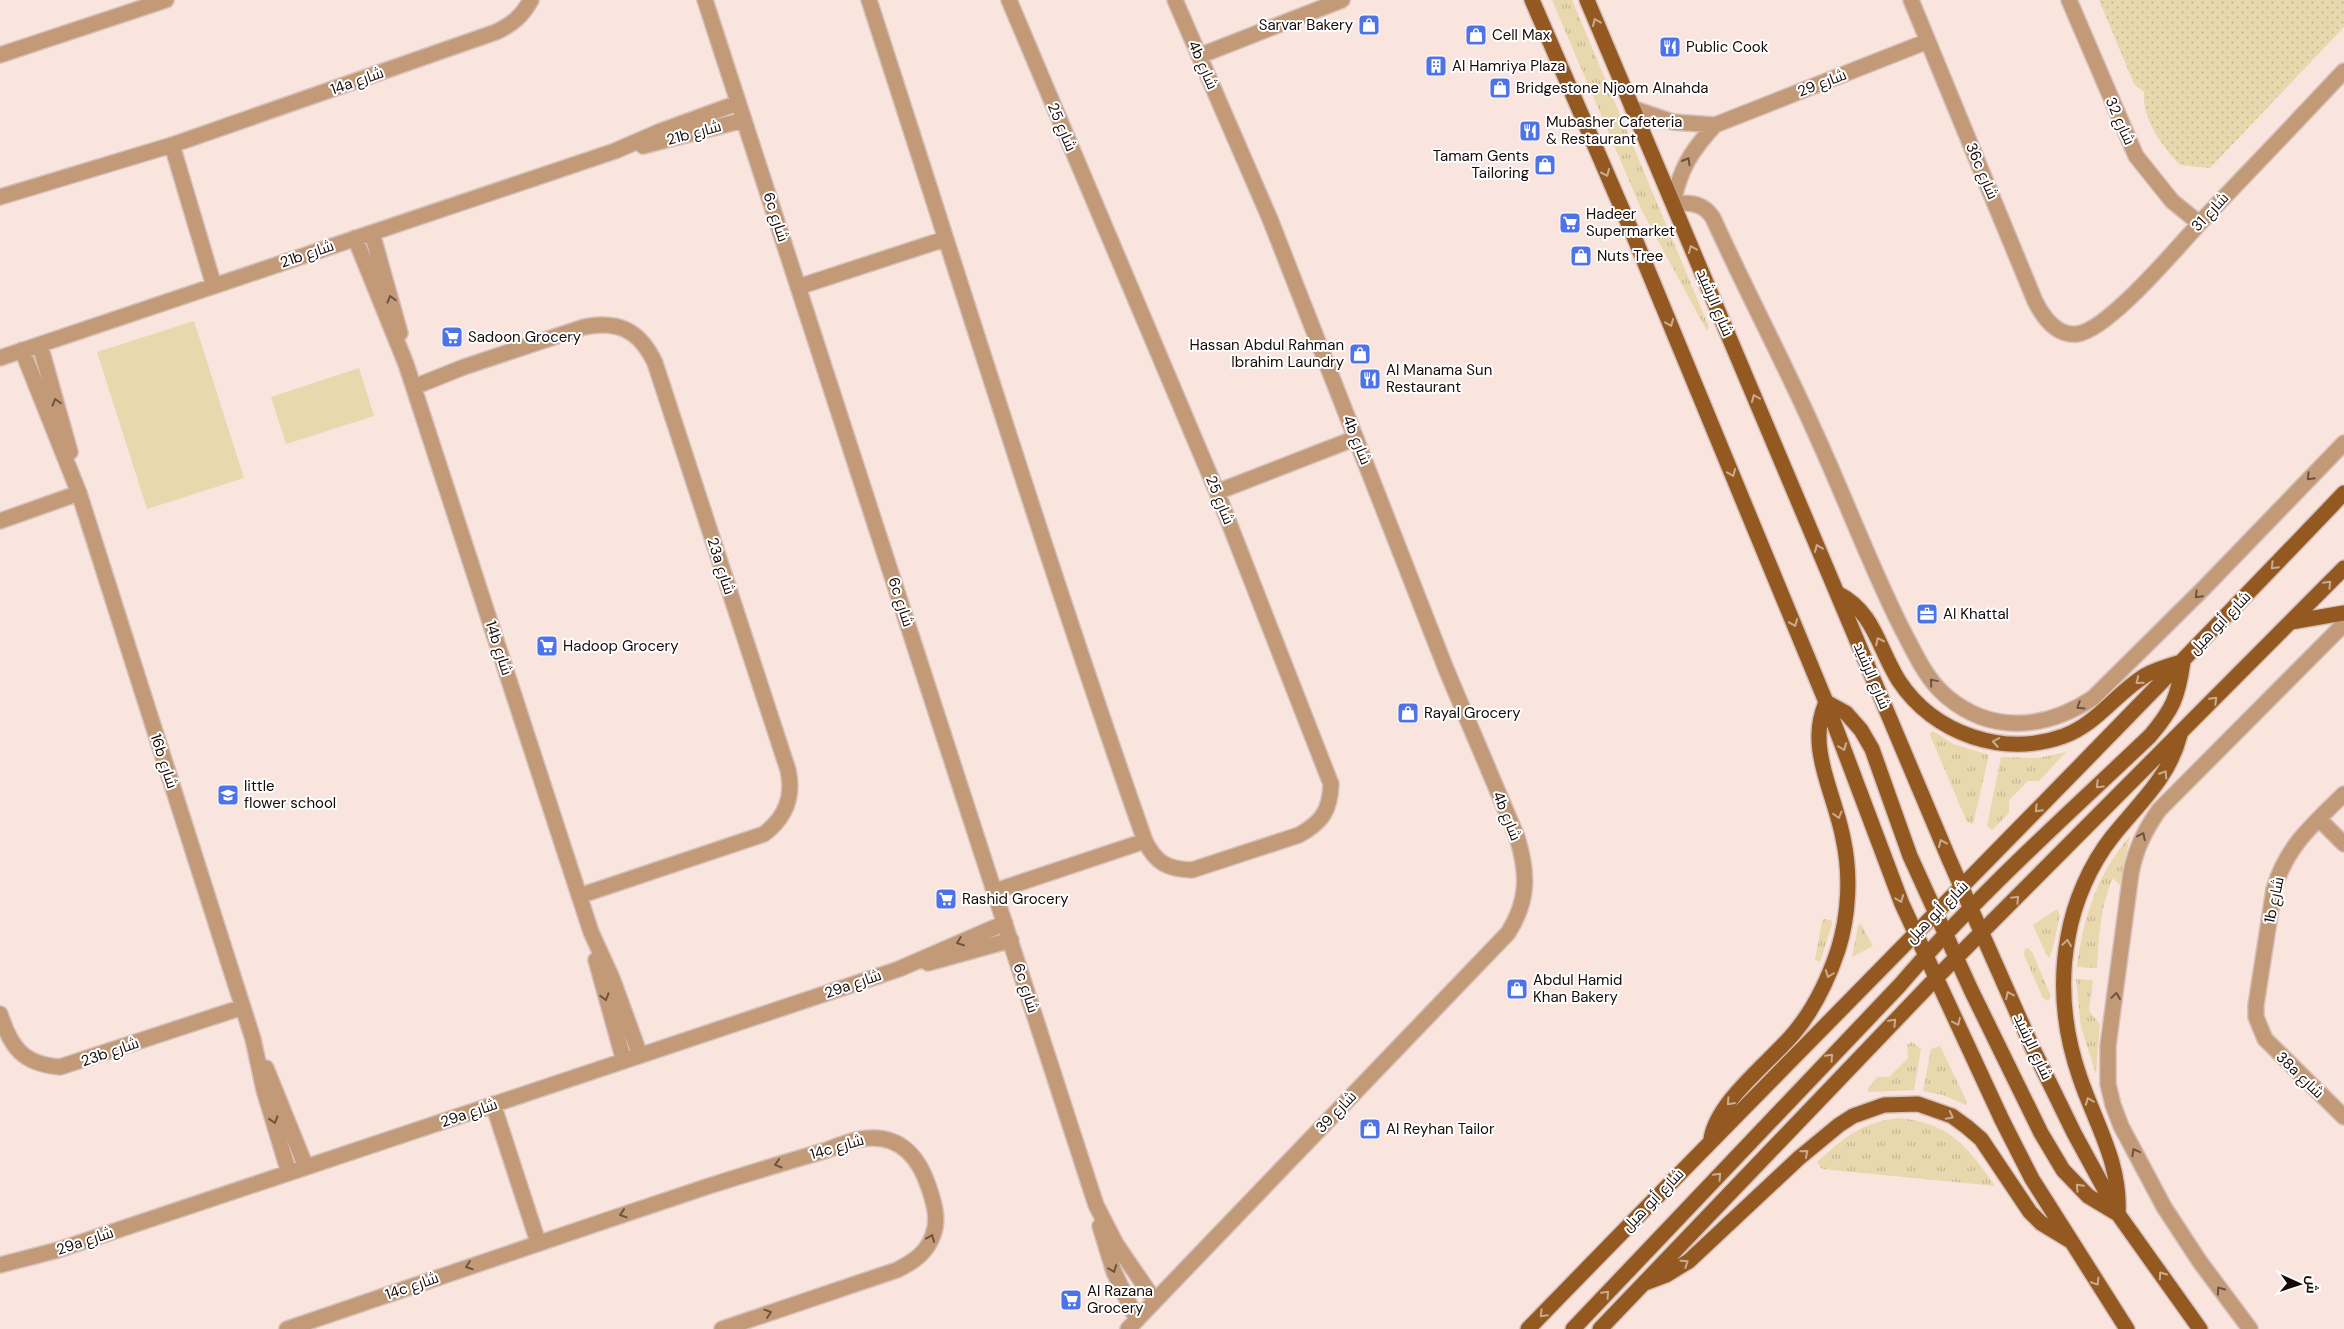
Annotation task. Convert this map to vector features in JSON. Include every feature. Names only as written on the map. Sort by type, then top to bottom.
[{"type":"main road","points":[[1532,0],[1635,239],[1826,702],[1902,904],[2002,1120],[2032,1179],[2127,1329]]},
{"type":"main road","name":"شارع الرشيد","points":[[1587,0],[1962,888],[2037,1058],[2118,1214],[2200,1329]]},
{"type":"main road","name":"شارع أبو هيل","points":[[1528,1329],[2183,662],[2344,492]]},
{"type":"main road","points":[[1600,1329],[1936,978],[1982,934],[2344,568]]},
{"type":"main road","points":[[1573,1329],[1900,985],[1926,955],[2150,736],[2167,715],[2179,690],[2183,662],[2161,668],[2145,676],[2085,726],[2064,736],[2041,742],[2017,744],[1996,743],[1966,735],[1940,722],[1918,703],[1899,681],[1862,611],[1851,600],[1837,593]]},
{"type":"main road","points":[[2291,622],[2344,613]]},
{"type":"main road","points":[[1826,702],[1846,713],[1861,730],[1868,743],[1910,856],[2041,1133],[2063,1170],[2088,1196],[2118,1214],[2120,1192],[2116,1171],[2080,1078],[2069,1043],[2064,1007],[2064,963],[2068,935],[2078,901],[2092,868],[2111,839],[2164,775],[2180,734]]},
{"type":"main road","points":[[1711,1141],[1712,1130],[1721,1111],[1794,1033],[1812,1008],[1827,980],[1838,949],[1846,916],[1847,865],[1844,839],[1820,752],[1818,735],[1820,718],[1826,702]]},
{"type":"main road","points":[[1642,1285],[1666,1275],[1689,1261],[1798,1158],[1839,1125],[1853,1116],[1884,1105],[1918,1104],[1952,1116],[1968,1127],[1981,1139],[2030,1212],[2041,1223],[2070,1241]]},
{"type":"street","points":[[0,55],[166,0]]},
{"type":"street","name":"14a شارع","points":[[0,197],[172,145],[496,32],[511,25],[524,14],[531,0]]},
{"type":"street","name":"6c شارع","points":[[705,0],[995,891],[1096,1205],[1103,1239],[1132,1325]]},
{"type":"street","name":"شارع 25","points":[[869,0],[1094,695],[1145,841],[1153,856],[1163,864],[1177,869],[1192,870],[1298,835],[1313,827],[1324,815],[1330,800],[1331,784],[1217,492],[1009,0]]},
{"type":"street","name":"4b شارع","points":[[1175,0],[1274,228],[1446,668],[1517,837],[1522,855],[1525,884]]},
{"type":"street","points":[[1199,56],[1342,0]]},
{"type":"street","name":"36c شارع","points":[[1911,0],[2035,300],[2047,320],[2064,333]]},
{"type":"street","name":"شارع 32","points":[[2069,0],[2136,156],[2172,201],[2200,223]]},
{"type":"street","name":"شارع 29","points":[[1632,108],[1673,122],[1715,125],[1928,42]]},
{"type":"street","name":"شارع 31","points":[[2064,333],[2076,334],[2088,331],[2097,325],[2166,261],[2200,223],[2342,78]]},
{"type":"street","name":"21b شارع","points":[[0,358],[615,150],[738,103]]},
{"type":"street","name":"21b شارع","points":[[615,150],[665,141],[744,120]]},
{"type":"street","points":[[1715,125],[1688,159],[1678,178],[1673,203],[1700,205],[1708,210],[1713,218],[1748,295],[1808,415],[1888,600],[1918,661],[1931,680],[1946,696],[1965,709],[1986,718],[2008,722],[2031,723],[2074,710],[2093,698],[2204,588],[2344,443]]},
{"type":"street","points":[[172,145],[214,286]]},
{"type":"street","name":"14b شارع","points":[[372,232],[395,313],[406,364]]},
{"type":"street","name":"14b شارع","points":[[355,238],[406,364],[591,932],[612,978],[640,1055]]},
{"type":"street","points":[[798,287],[945,239]]},
{"type":"street","name":"23a شارع","points":[[414,387],[464,367],[584,327],[599,324],[613,325],[628,330],[640,338],[649,349],[654,363],[788,770],[791,785],[790,799],[776,825],[764,834],[579,896]]},
{"type":"street","name":"16b شارع","points":[[40,345],[65,432],[78,488]]},
{"type":"street","name":"16b شارع","points":[[22,350],[78,488],[253,1039],[264,1090],[289,1173]]},
{"type":"street","points":[[1217,492],[1356,438]]},
{"type":"street","points":[[0,521],[78,488]]},
{"type":"street","points":[[2250,1329],[2200,1262],[2164,1207],[2121,1126],[2113,1105],[2108,1084],[2108,1046],[2131,873],[2138,845],[2147,826],[2160,810],[2344,624]]},
{"type":"street","name":"1b شارع","points":[[2260,1028],[2256,1005],[2278,874],[2289,852],[2318,819],[2344,794]]},
{"type":"street","points":[[2318,819],[2344,844]]},
{"type":"street","points":[[995,891],[1145,841]]},
{"type":"street","name":"شارع 39","points":[[1132,1325],[1508,933],[1523,902],[1525,884]]},
{"type":"street","name":"29a شارع","points":[[0,1274],[38,1257],[899,968],[1005,923]]},
{"type":"street","name":"14b شارع","points":[[591,932],[601,982],[624,1061]]},
{"type":"street","name":"29a شارع","points":[[899,968],[950,958],[1010,940]]},
{"type":"street","name":"23b شارع","points":[[0,1014],[10,1041],[20,1053],[32,1061],[46,1066],[60,1067],[243,1007]]},
{"type":"street","name":"38a شارع","points":[[2260,1028],[2272,1048],[2344,1117]]},
{"type":"street","name":"16b شارع","points":[[253,1039],[306,1167]]},
{"type":"street","points":[[494,1104],[538,1242]]},
{"type":"street","name":"14c شارع","points":[[287,1329],[538,1242],[770,1166],[870,1138],[887,1140],[903,1146],[916,1158],[933,1200],[936,1217],[933,1235],[925,1250],[912,1262],[896,1270],[722,1329]]},
{"type":"street","name":"6c شارع","points":[[1096,1205],[1124,1257],[1155,1301]]},
{"type":"street","name":"29a شارع","points":[[0,1265],[38,1257]]},
{"type":"green space","points":[[1552,0],[1572,0],[1709,327],[1707,331],[1642,211]]},
{"type":"green space","points":[[2099,0],[2344,0],[2344,27],[2210,168],[2180,165],[2154,132],[2146,112],[2144,92],[2134,84]]},
{"type":"green space","points":[[194,321],[244,478],[147,509],[97,352]]},
{"type":"green space","points":[[359,368],[374,416],[286,444],[271,397]]},
{"type":"green space","points":[[1933,731],[1953,744],[1989,755],[1973,824],[1967,822],[1930,735]]},
{"type":"green space","points":[[2066,752],[2039,781],[2028,781],[2009,800],[2009,813],[1992,830],[1987,826],[2001,757],[2038,758]]},
{"type":"green space","points":[[2130,836],[2120,885],[2113,878],[2105,900],[2097,968],[2077,967],[2083,931],[2093,897],[2118,851]]},
{"type":"green space","points":[[2057,909],[2060,915],[2054,944],[2049,957],[2033,925]]},
{"type":"green space","points":[[1824,919],[1831,920],[1832,924],[1820,962],[1815,960],[1822,921]]},
{"type":"green space","points":[[1861,924],[1873,946],[1852,957],[1858,926]]},
{"type":"green space","points":[[2028,948],[2032,952],[2051,996],[2048,1001],[2043,998],[2024,955],[2025,949]]},
{"type":"green space","points":[[2076,979],[2093,980],[2089,1011],[2100,1024],[2096,1074],[2081,1027]]},
{"type":"green space","points":[[1912,1042],[1921,1049],[1914,1090],[1868,1092],[1868,1088],[1877,1077],[1889,1077],[1908,1058],[1907,1045]]},
{"type":"green space","points":[[1940,1046],[1967,1102],[1966,1105],[1943,1095],[1923,1091],[1931,1049]]},
{"type":"green space","points":[[1899,1118],[1932,1125],[1945,1131],[1956,1139],[1976,1160],[1995,1186],[1822,1169],[1817,1162],[1863,1127]]},
{"type":"place","name":"Sarvar Bakery","points":[[1369,25]]},
{"type":"place","name":"Cell Max","points":[[1476,35]]},
{"type":"place","name":"Public Cook","points":[[1670,47]]},
{"type":"place","name":"Al Hamriya Plaza","points":[[1436,66]]},
{"type":"place","name":"Bridgestone Njoom Alnahda","points":[[1500,88]]},
{"type":"place","name":"Mubasher Cafeteria & Restaurant","points":[[1530,131]]},
{"type":"place","name":"Tamam Gents Tailoring","points":[[1545,165]]},
{"type":"place","name":"Hadeer Supermarket","points":[[1570,223]]},
{"type":"place","name":"Nuts Tree","points":[[1581,256]]},
{"type":"place","name":"Sadoon Grocery","points":[[452,337]]},
{"type":"place","name":"Hassan Abdul Rahman Ibrahim Laundry","points":[[1360,354]]},
{"type":"place","name":"Al Manama Sun Restaurant","points":[[1370,379]]},
{"type":"place","name":"Al Khattal","points":[[1927,614]]},
{"type":"place","name":"Hadoop Grocery","points":[[547,646]]},
{"type":"place","name":"Rayal Grocery","points":[[1408,713]]},
{"type":"place","name":"little flower school","points":[[228,795]]},
{"type":"place","name":"Rashid Grocery","points":[[946,899]]},
{"type":"place","name":"Abdul Hamid Khan Bakery","points":[[1517,989]]},
{"type":"place","name":"Al Reyhan Tailor","points":[[1370,1129]]},
{"type":"place","name":"Al Razana Grocery","points":[[1071,1300]]}]
